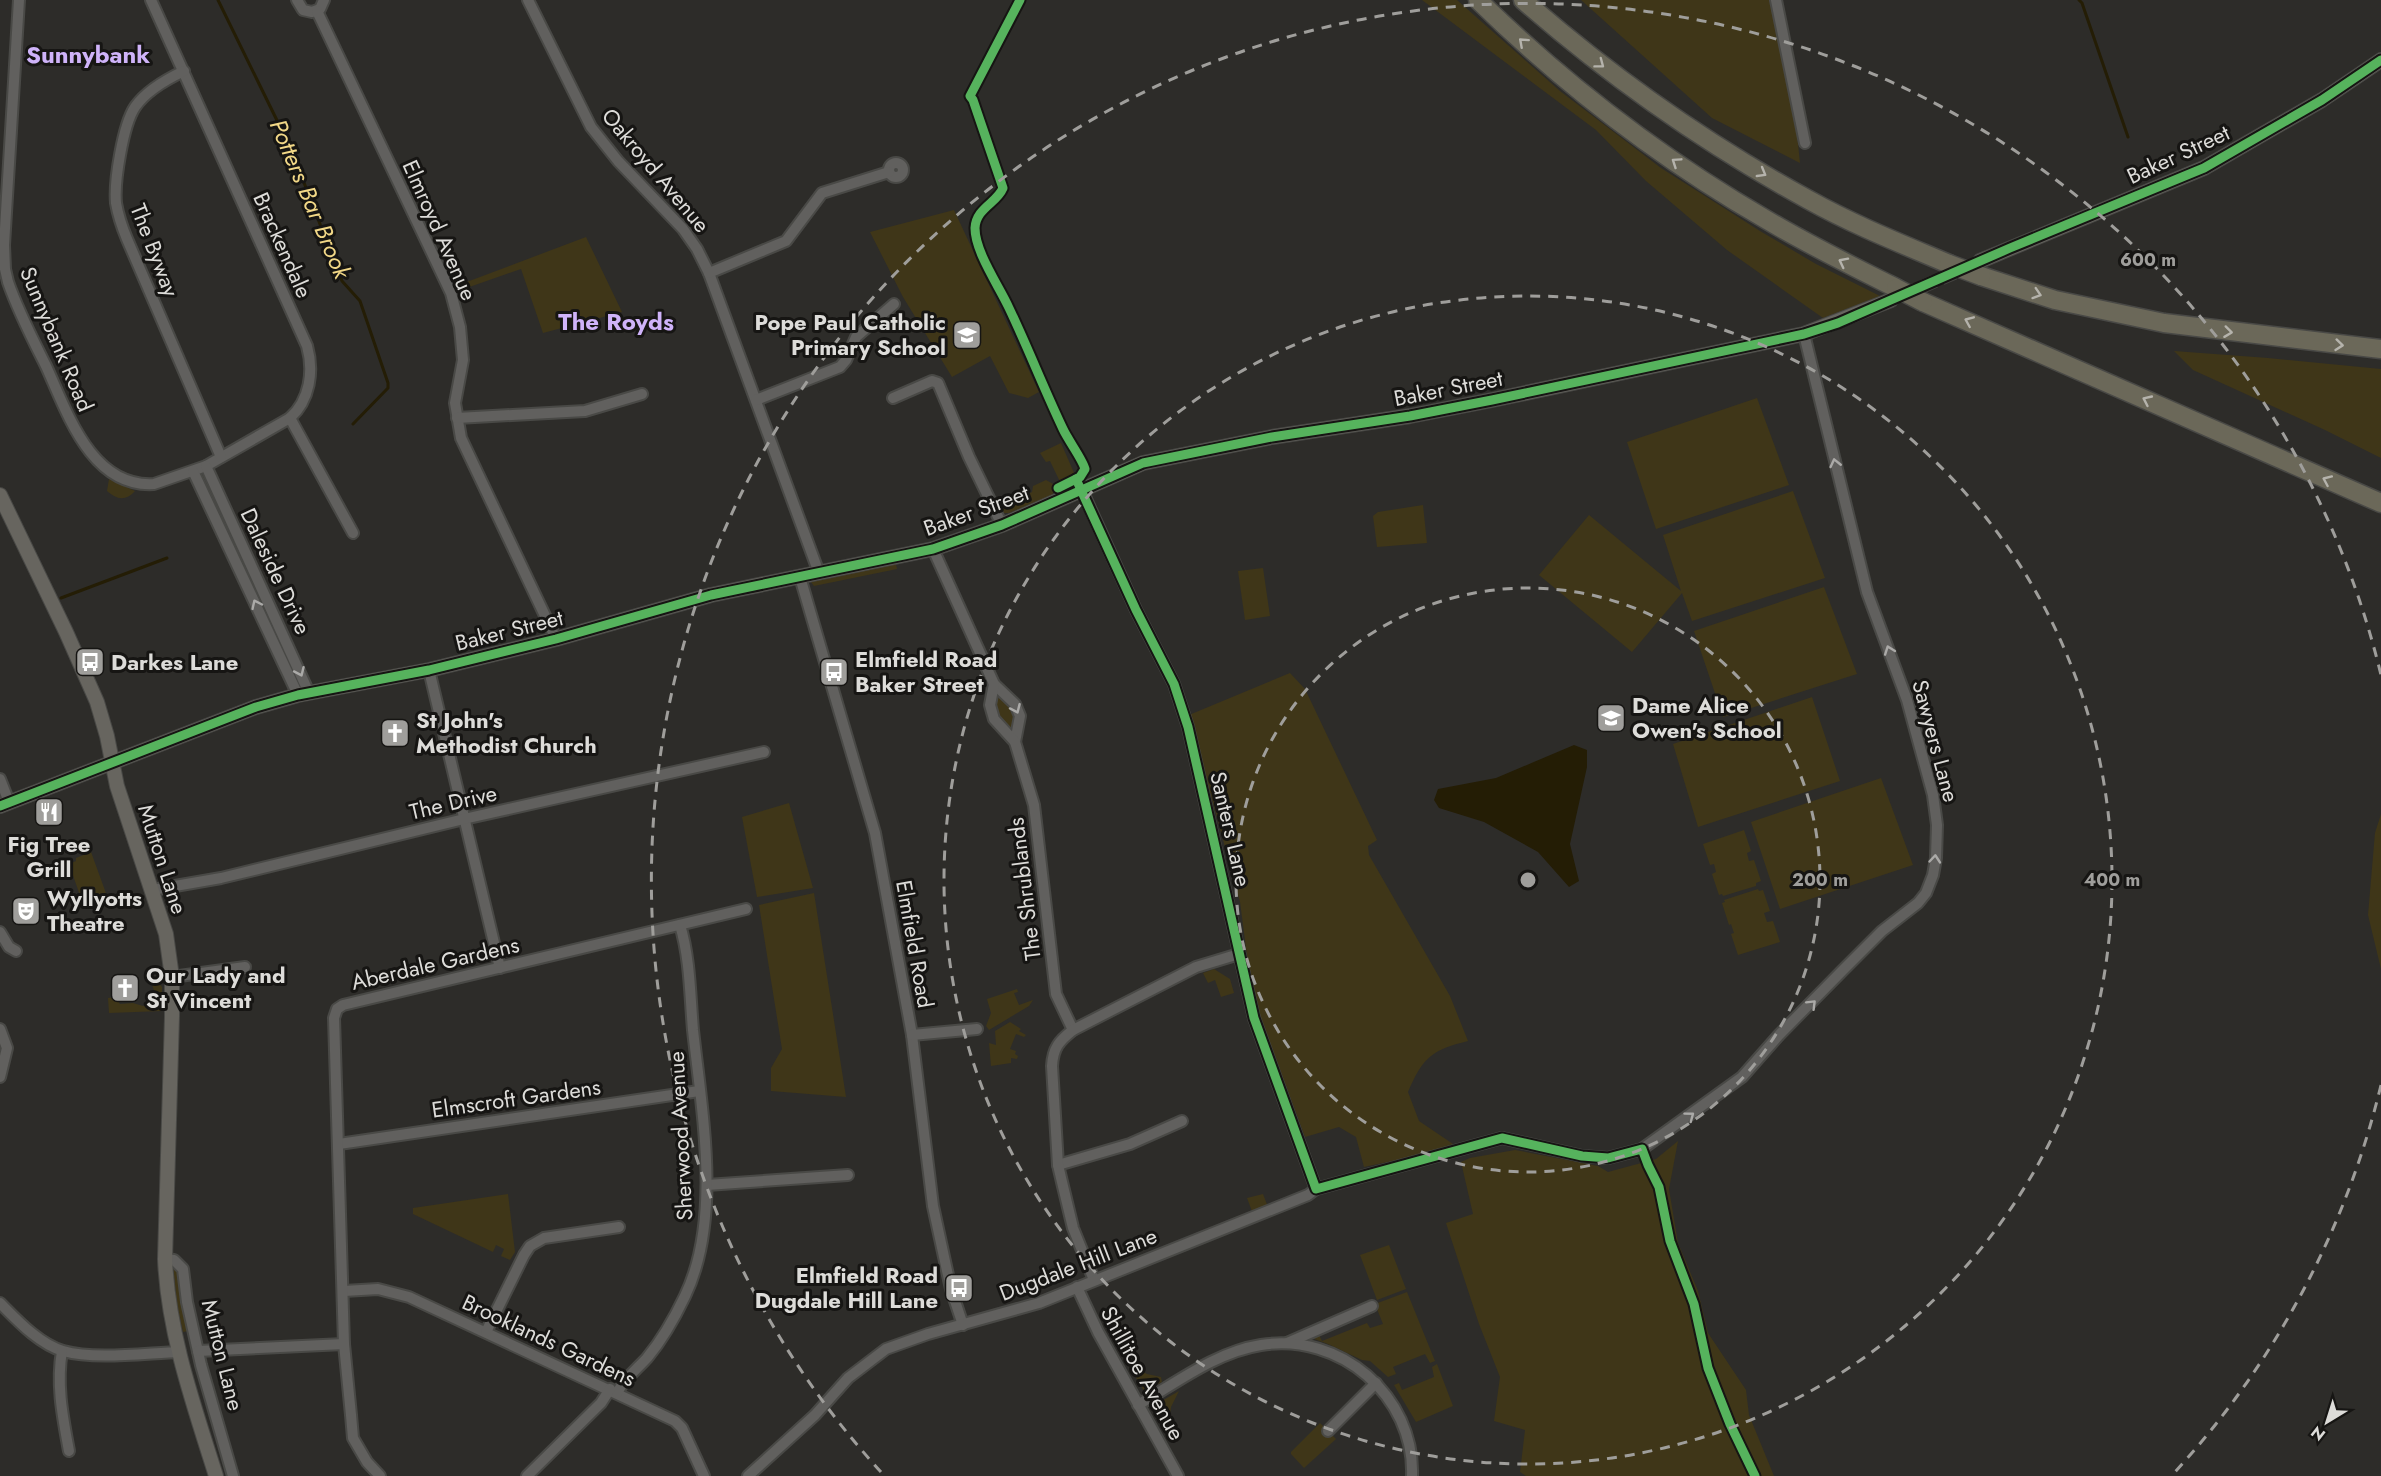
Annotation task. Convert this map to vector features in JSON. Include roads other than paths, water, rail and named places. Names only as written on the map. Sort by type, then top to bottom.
[{"type":"highway","points":[[1478,0],[1570,82],[1670,158],[1765,219],[1893,294],[1923,302],[2381,503]]},
{"type":"highway","points":[[1523,0],[1557,30],[1639,93],[1728,153],[1810,201],[1865,228],[1949,264],[1981,269],[2055,300],[2144,320],[2226,332],[2381,349]]},
{"type":"street","name":"Sunnybank Road","points":[[19,0],[4,245],[5,269],[14,297],[79,436],[99,461],[111,471],[136,484],[154,484],[206,466]]},
{"type":"street","name":"Brackendale","points":[[151,0],[307,346],[311,362],[309,384],[300,405],[290,418],[206,466]]},
{"type":"street","points":[[297,0],[303,10],[316,11],[323,5],[324,0]]},
{"type":"street","name":"Oakroyd Avenue","points":[[528,0],[591,128],[618,161],[683,229],[697,249],[709,273],[819,573]]},
{"type":"street","points":[[1776,0],[1805,143]]},
{"type":"street","name":"Elmroyd Avenue","points":[[316,11],[451,293],[460,327],[463,360],[455,403],[461,438],[556,639]]},
{"type":"street","name":"Baker Street","points":[[1981,269],[2204,168],[2322,100],[2381,60]]},
{"type":"street","name":"The Byway","points":[[184,71],[160,85],[143,99],[128,119],[117,179],[116,201],[127,239],[221,457]]},
{"type":"street","points":[[709,273],[786,241],[822,193],[889,172]]},
{"type":"street","name":"Baker Street","points":[[112,761],[244,710],[304,694],[429,670],[556,639],[711,595],[933,549],[1002,525],[1131,467],[1180,454],[1420,414],[1804,334],[1893,294]]},
{"type":"street","points":[[756,400],[840,367],[846,360],[856,337],[894,304]]},
{"type":"street","name":"Sawyers Lane","points":[[1642,1149],[1742,1077],[1779,1035],[1882,931],[1918,903],[1933,876],[1937,825],[1926,765],[1907,700],[1867,592],[1804,334]]},
{"type":"street","points":[[893,398],[932,381],[938,383],[1002,525]]},
{"type":"street","points":[[457,418],[585,411],[642,394]]},
{"type":"street","points":[[290,418],[353,533]]},
{"type":"street","name":"Daleside Drive","points":[[206,466],[304,694]]},
{"type":"street","name":"Daleside Drive","points":[[193,471],[304,694]]},
{"type":"street","name":"Santers Lane","points":[[1081,488],[1136,610],[1174,684],[1188,727],[1254,1018],[1316,1189]]},
{"type":"street","name":"Mutton Lane","points":[[0,495],[88,683],[103,725],[119,792],[166,934],[172,977],[165,1259],[167,1293],[180,1352],[216,1476]]},
{"type":"street","name":"The Shrublands","points":[[933,549],[994,684],[1015,704],[1020,716],[1015,742]]},
{"type":"street","name":"Elmfield Road","points":[[800,577],[875,832],[912,1035],[933,1206],[951,1289],[963,1325]]},
{"type":"street","points":[[429,670],[500,968]]},
{"type":"street","name":"The Shrublands","points":[[994,684],[990,705],[994,719],[1015,742],[1037,817],[1056,994],[1073,1030]]},
{"type":"street","name":"The Drive","points":[[152,890],[221,878],[464,819],[764,752]]},
{"type":"street","points":[[0,779],[5,804],[112,761]]},
{"type":"street","name":"Aberdale Gardens","points":[[380,1476],[367,1462],[353,1438],[344,1344],[334,1018],[338,1009],[343,1005],[746,909]]},
{"type":"street","name":"Sherwood Avenue","points":[[527,1476],[647,1357],[667,1329],[686,1295],[697,1265],[705,1234],[707,1185],[684,940],[680,926]]},
{"type":"street","points":[[0,932],[9,947],[16,951]]},
{"type":"street","points":[[1094,1280],[1073,1228],[1058,1165],[1053,1052],[1058,1042],[1073,1030],[1196,967],[1239,954]]},
{"type":"street","points":[[172,977],[245,967]]},
{"type":"street","points":[[0,1029],[8,1048],[0,1077]]},
{"type":"street","points":[[912,1035],[977,1029]]},
{"type":"street","name":"Elmscroft Gardens","points":[[339,1144],[699,1091]]},
{"type":"street","points":[[1058,1165],[1130,1144],[1182,1120]]},
{"type":"street","name":"Dugdale Hill Lane","points":[[748,1476],[815,1415],[848,1378],[886,1349],[1029,1307],[1305,1196],[1316,1189],[1502,1138],[1582,1156],[1608,1158],[1642,1149]]},
{"type":"street","points":[[707,1185],[848,1175]]},
{"type":"street","points":[[486,1332],[530,1246],[544,1238],[619,1227]]},
{"type":"street","name":"Mutton Lane","points":[[165,1259],[174,1260],[183,1269],[187,1302],[229,1475]]},
{"type":"street","name":"Shillitoe Avenue","points":[[1077,1287],[1092,1321],[1178,1476]]},
{"type":"street","name":"Brooklands Gardens","points":[[344,1291],[378,1289],[409,1297],[675,1421],[682,1428],[704,1476]]},
{"type":"street","points":[[0,1303],[24,1327],[62,1351],[117,1355],[180,1352]]},
{"type":"street","points":[[1286,1343],[1372,1306]]},
{"type":"street","points":[[1138,1405],[1228,1355],[1260,1345],[1286,1343],[1313,1347],[1334,1354],[1366,1373],[1393,1404],[1405,1428],[1410,1448],[1412,1476]]},
{"type":"street","points":[[198,1351],[344,1344]]},
{"type":"street","points":[[62,1351],[60,1396],[69,1452]]},
{"type":"street","points":[[1328,1431],[1376,1383]]},
{"type":"waterway","name":"Potters Bar Brook","points":[[218,0],[291,149],[342,281],[360,301],[388,383],[388,388],[353,424]]},
{"type":"waterway","points":[[2079,0],[2082,3],[2128,137]]},
{"type":"waterway","name":"Potters Bar Brook","points":[[61,598],[167,558]]},
{"type":"tunnel","points":[[1903,295],[1968,267]]},
{"type":"place","name":"Pope Paul Catholic Primary School","points":[[967,335]]},
{"type":"place","name":"Darkes Lane","points":[[90,662]]},
{"type":"place","name":"Elmfield Road Baker Street","points":[[834,672]]},
{"type":"place","name":"Dame Alice Owen's School","points":[[1611,718]]},
{"type":"place","name":"St John's Methodist Church","points":[[395,733]]},
{"type":"place","name":"Fig Tree Grill","points":[[49,812]]},
{"type":"place","name":"Wyllyotts Theatre","points":[[26,911]]},
{"type":"place","name":"Our Lady and St Vincent","points":[[125,988]]},
{"type":"place","name":"Elmfield Road Dugdale Hill Lane","points":[[959,1288]]},
{"type":"district","name":"Sunnybank","points":[[88,55]]},
{"type":"district","name":"The Royds","points":[[616,322]]}]
